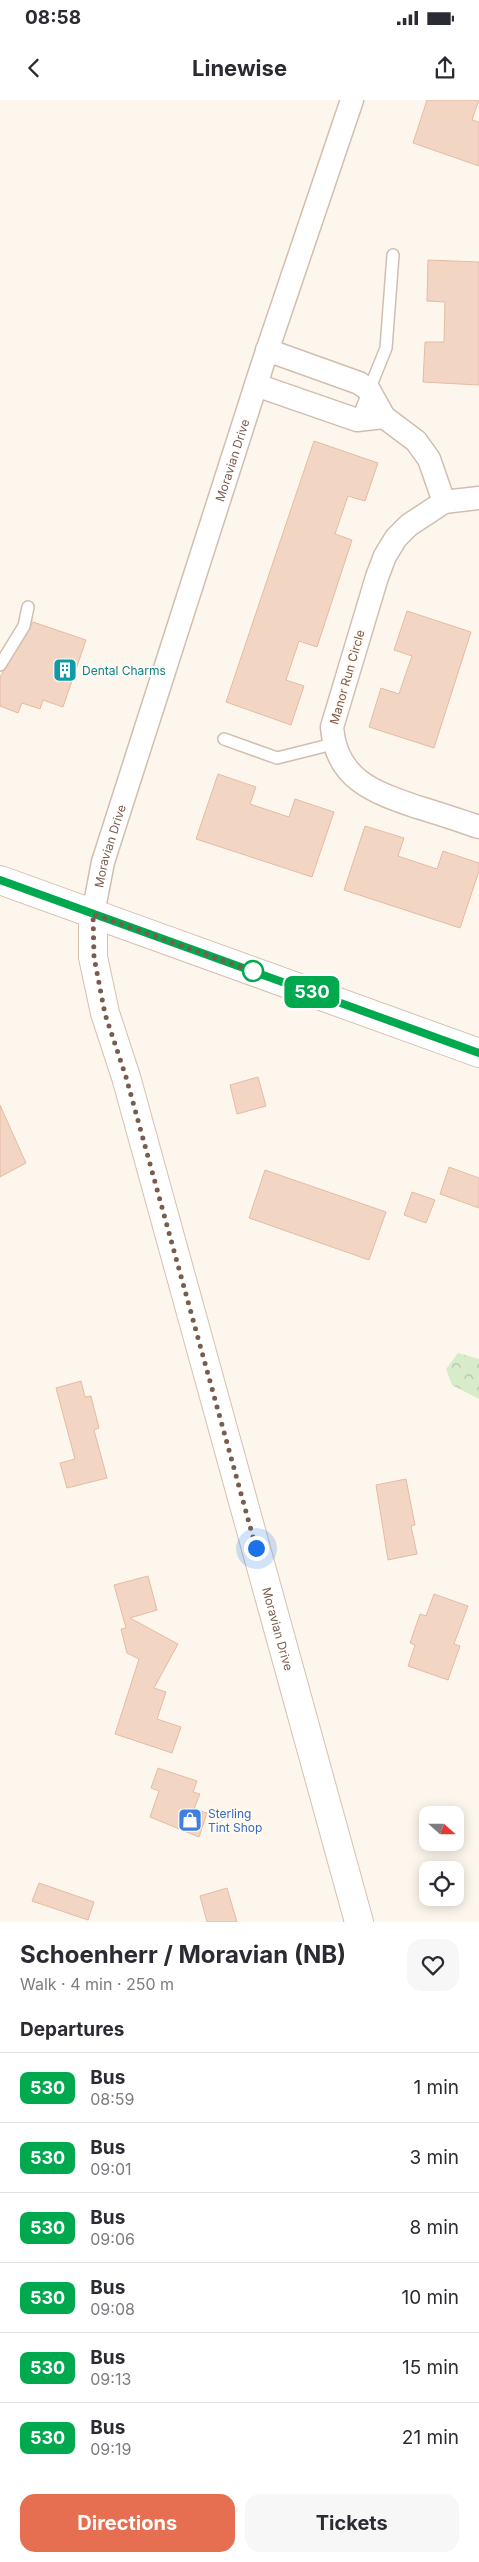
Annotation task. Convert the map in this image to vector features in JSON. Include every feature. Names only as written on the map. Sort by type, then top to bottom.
[{"type":"street","name":"Moravian Drive","points":[[352,100],[256,385],[103,862],[93,914],[94,957],[105,1014],[126,1077],[359,1922]]},
{"type":"street","points":[[268,350],[346,377],[369,390],[384,417],[416,441],[429,459],[444,502]]},
{"type":"street","points":[[256,385],[357,420],[384,417]]},
{"type":"street","name":"Manor Run Circle","points":[[333,744],[332,727],[336,710],[385,556],[396,538],[409,525],[444,502],[479,498]]},
{"type":"street","points":[[333,744],[348,769],[359,781],[376,793],[479,827]]},
{"type":"street","points":[[0,880],[479,1053]]},
{"type":"lane","points":[[357,420],[388,339],[393,255]]},
{"type":"lane","points":[[0,665],[24,626],[28,607]]},
{"type":"lane","points":[[224,739],[277,758],[333,744]]},
{"type":"green space","points":[[458,1353],[479,1359],[479,1399],[452,1385],[446,1369]]},
{"type":"building","points":[[427,100],[479,100],[472,120],[479,122],[479,166],[413,143]]},
{"type":"building","points":[[428,260],[479,262],[479,385],[423,382],[425,342],[444,342],[445,302],[427,301]]},
{"type":"building","points":[[314,441],[378,463],[365,501],[348,496],[335,534],[352,540],[317,647],[299,641],[286,680],[304,686],[291,725],[226,702]]},
{"type":"building","points":[[407,611],[471,632],[434,748],[369,727],[381,688],[399,694],[412,656],[394,650]]},
{"type":"building","points":[[33,622],[86,640],[63,707],[43,700],[40,709],[22,703],[18,713],[0,706],[0,677]]},
{"type":"building","points":[[218,774],[256,787],[250,804],[289,817],[295,799],[334,812],[312,877],[196,839]]},
{"type":"building","points":[[365,826],[404,838],[398,856],[437,869],[443,851],[479,863],[479,871],[460,928],[344,890]]},
{"type":"building","points":[[258,1077],[266,1106],[237,1114],[230,1085]]},
{"type":"building","points":[[0,1105],[26,1163],[0,1177]]},
{"type":"building","points":[[449,1167],[479,1178],[479,1208],[440,1194]]},
{"type":"building","points":[[265,1170],[386,1212],[369,1260],[249,1218]]},
{"type":"building","points":[[412,1192],[435,1200],[426,1223],[404,1215]]},
{"type":"building","points":[[81,1381],[85,1397],[91,1396],[99,1428],[94,1430],[107,1478],[67,1488],[60,1463],[75,1459],[56,1388]]},
{"type":"building","points":[[406,1479],[415,1525],[411,1526],[417,1554],[388,1560],[376,1485]]},
{"type":"building","points":[[148,1576],[157,1610],[130,1618],[178,1644],[154,1688],[166,1692],[157,1719],[181,1727],[172,1753],[115,1734],[139,1659],[127,1653],[121,1629],[126,1628],[114,1585]]},
{"type":"building","points":[[434,1594],[468,1606],[454,1644],[460,1646],[448,1680],[408,1666],[415,1645],[410,1643],[420,1614],[426,1616]]},
{"type":"building","points":[[158,1768],[197,1781],[193,1792],[200,1794],[194,1809],[207,1813],[199,1837],[150,1817],[159,1791],[151,1788]]},
{"type":"building","points":[[39,1883],[94,1902],[88,1920],[32,1901]]},
{"type":"building","points":[[227,1888],[237,1922],[207,1922],[200,1896]]},
{"type":"bus line","name":"530","points":[[0,880],[479,1053]]},
{"type":"place","name":"Dental Charms","points":[[65,670]]},
{"type":"place","name":"Sterling Tint Shop","points":[[190,1820]]},
{"type":"route","points":[[253,971],[255,972],[93,914],[94,957],[105,1014],[126,1077],[256,1548]]}]
